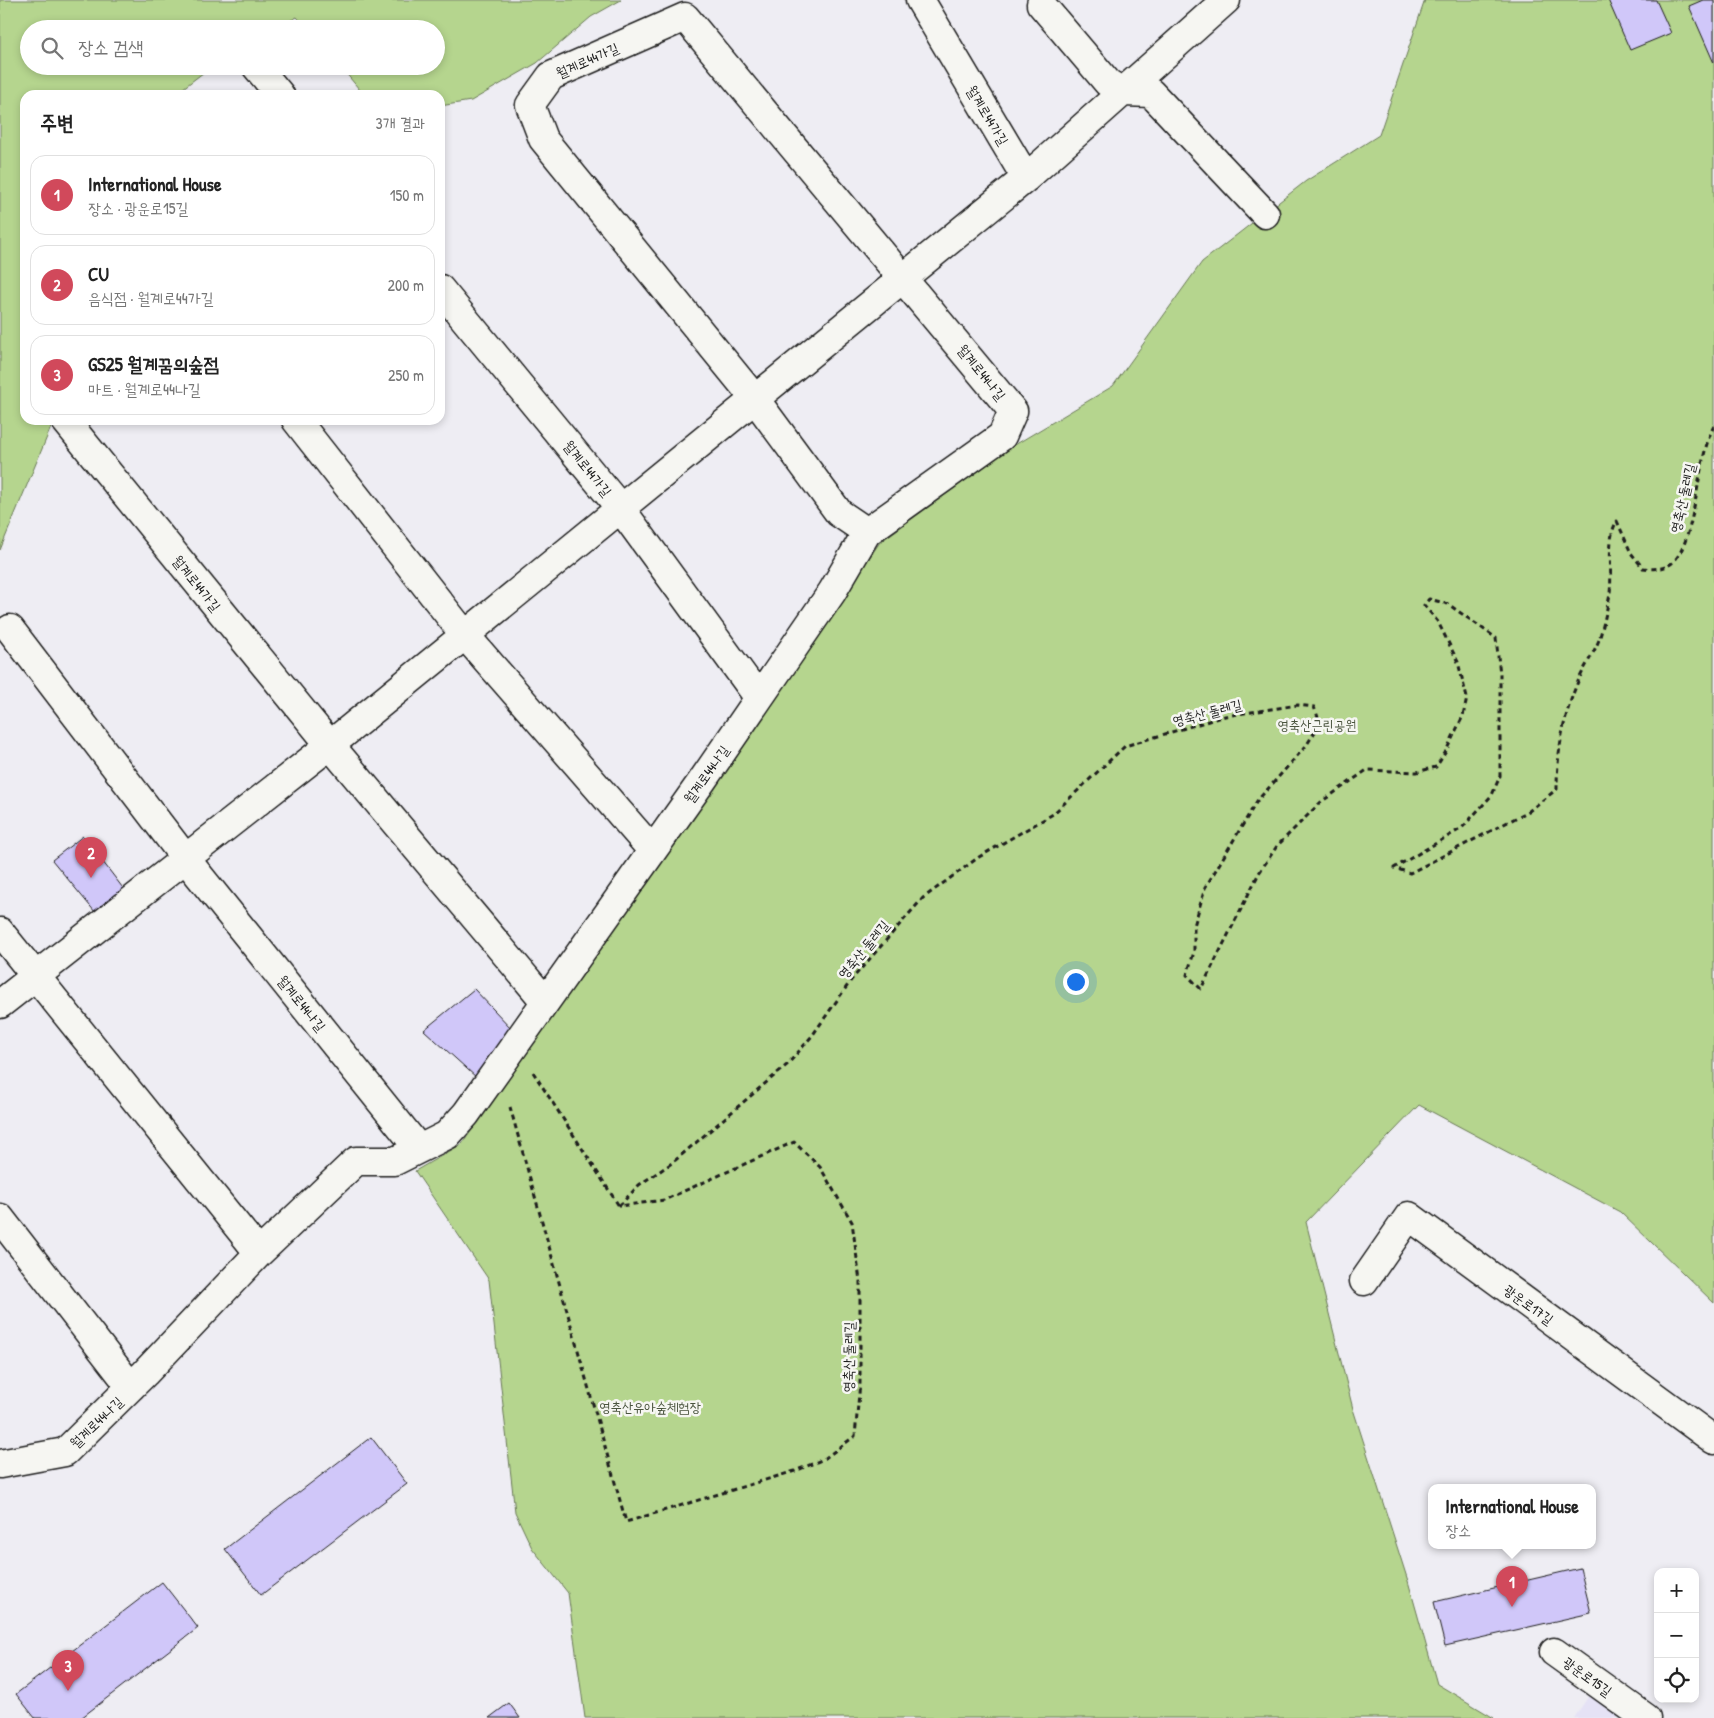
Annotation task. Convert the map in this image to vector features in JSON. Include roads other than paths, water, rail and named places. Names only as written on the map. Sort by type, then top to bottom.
[{"type":"street","name":"월계로44가길","points":[[920,0],[1026,178]]},
{"type":"street","name":"월계로44가길","points":[[0,1004],[330,745],[1026,178],[1226,0]]},
{"type":"street","points":[[1040,4],[1108,83],[1123,92],[1151,93],[1265,214]]},
{"type":"street","name":"월계로44가길","points":[[756,399],[543,139],[530,105],[551,76],[686,17],[903,278]]},
{"type":"street","points":[[263,75],[276,90]]},
{"type":"street","name":"월계로44나길","points":[[0,1464],[65,1452],[131,1387],[259,1253],[356,1161],[395,1161],[447,1135],[466,1114],[759,698],[832,592],[867,532],[1002,436],[1013,411],[903,278]]},
{"type":"street","name":"월계로44가길","points":[[445,295],[621,509]]},
{"type":"street","points":[[756,399],[839,513],[867,532]]},
{"type":"street","name":"월계로44가길","points":[[69,425],[330,745]]},
{"type":"street","points":[[300,425],[464,634],[652,850]]},
{"type":"street","points":[[621,509],[759,698]]},
{"type":"street","points":[[10,629],[185,858]]},
{"type":"street","points":[[330,745],[545,1001]]},
{"type":"street","name":"월계로44나길","points":[[185,858],[419,1149]]},
{"type":"street","points":[[0,932],[36,974],[259,1253]]},
{"type":"street","name":"광운로17길","points":[[1364,1281],[1409,1216],[1714,1440]]},
{"type":"street","name":"월계로44나길","points":[[0,1218],[131,1387]]},
{"type":"street","name":"광운로15길","points":[[1554,1652],[1646,1718]]},
{"type":"place","name":"CU","points":[[91,878]]},
{"type":"place","name":"International House","points":[[1512,1607]]},
{"type":"place","name":"GS25 월계꿈의숲점","points":[[68,1691]]},
{"type":"park label","name":"영축산근린공원","points":[[1317,724]]},
{"type":"park label","name":"영축산유아숲체험장","points":[[650,1406]]}]
